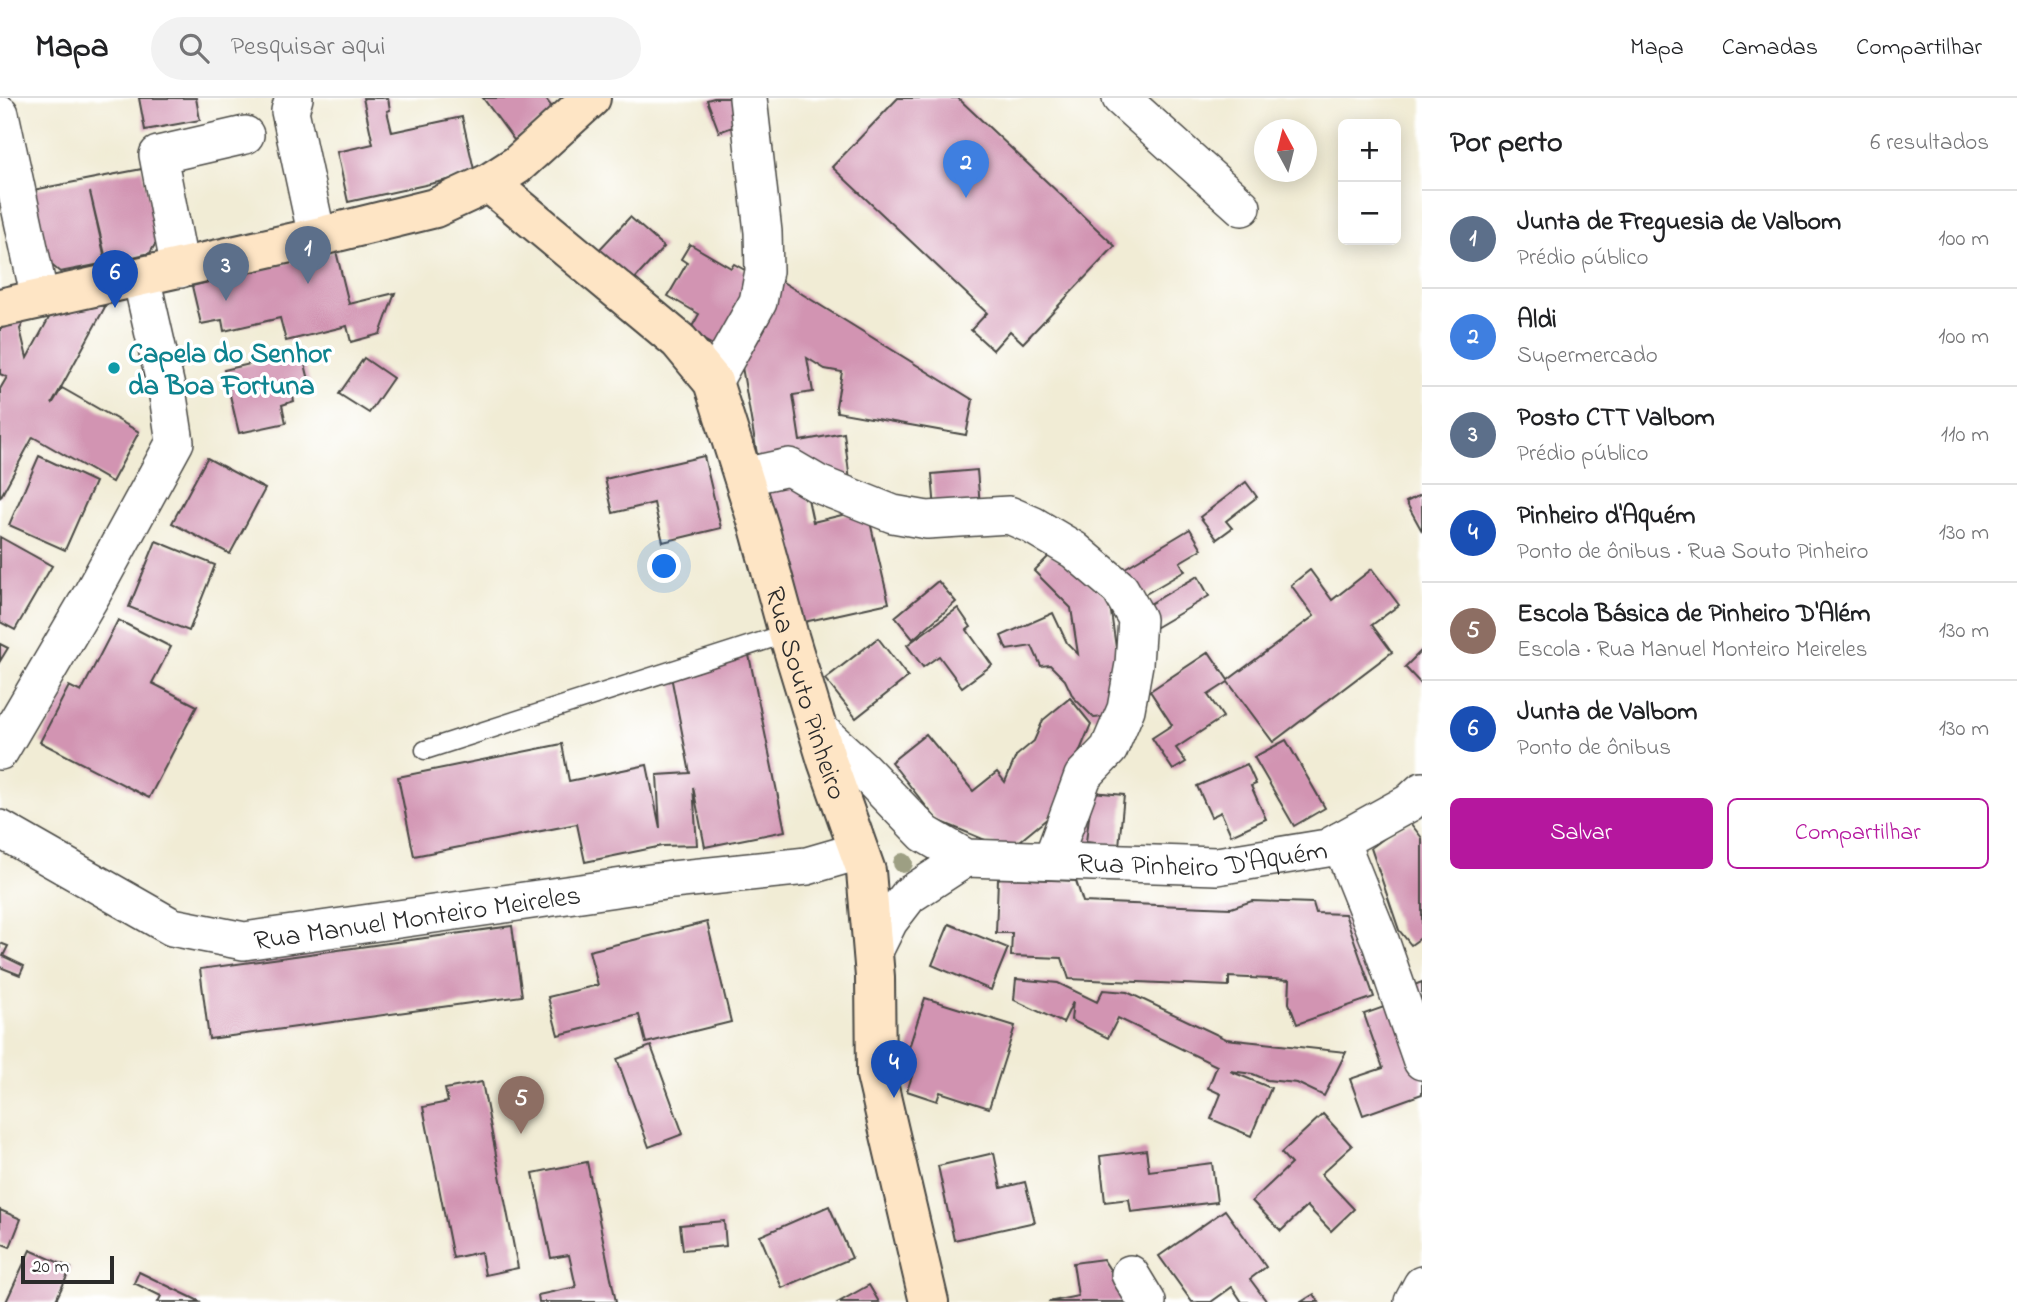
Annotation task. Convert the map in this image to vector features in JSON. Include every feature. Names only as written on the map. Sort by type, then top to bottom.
[{"type":"street","points":[[294,98],[290,111],[317,237]]},
{"type":"street","points":[[0,308],[180,269],[435,208],[489,183],[517,165],[591,98]]},
{"type":"street","points":[[713,382],[758,302],[764,271],[763,232],[748,98]]},
{"type":"street","points":[[1121,98],[1242,207]]},
{"type":"street","points":[[0,114],[40,299]]},
{"type":"street","points":[[180,269],[158,155],[246,135]]},
{"type":"street","name":"Rua Souto Pinheiro","points":[[489,183],[679,341],[713,382],[817,728],[866,872],[873,953],[876,1075],[929,1302]]},
{"type":"street","points":[[0,751],[92,594],[175,442],[168,396],[141,277]]},
{"type":"street","points":[[743,477],[789,467],[818,484],[855,500],[893,514],[927,520],[1009,515],[1074,550],[1121,589],[1137,619],[1134,664],[1126,709],[1109,749],[1083,776],[1052,860]]},
{"type":"street","name":"Rua Pinheiro D'Aquém","points":[[817,728],[862,769],[925,834],[966,858],[1217,866],[1327,848],[1409,803],[1422,791]]},
{"type":"street","name":"Rua Manuel Monteiro Meireles","points":[[0,829],[172,927],[244,941],[672,880],[807,866],[859,851]]},
{"type":"street","points":[[1340,841],[1381,943],[1422,1061]]},
{"type":"street","points":[[873,953],[889,921],[909,895],[966,858]]},
{"type":"street","points":[[1413,1302],[1422,1285]]},
{"type":"lane","points":[[425,750],[788,633]]},
{"type":"building","points":[[139,98],[196,98],[200,120],[145,130]]},
{"type":"building","points":[[363,98],[388,98],[390,110],[387,111],[392,132],[462,117],[475,174],[348,202],[337,152],[373,144]]},
{"type":"building","points":[[483,98],[545,98],[555,111],[514,140]]},
{"type":"building","points":[[747,98],[755,119],[719,132],[707,100]]},
{"type":"building","points":[[898,98],[958,98],[1115,246],[1023,343],[1010,331],[993,350],[971,330],[987,313],[832,167]]},
{"type":"building","points":[[142,169],[158,236],[150,253],[107,263],[90,192],[106,263],[60,272],[49,263],[33,190]]},
{"type":"building","points":[[630,217],[664,247],[632,282],[598,251]]},
{"type":"building","points":[[690,244],[731,268],[734,264],[759,278],[718,348],[689,332],[699,314],[668,296],[687,263],[681,259]]},
{"type":"building","points":[[336,251],[349,304],[395,293],[380,334],[351,342],[347,326],[286,341],[280,318],[224,331],[222,320],[201,324],[192,286]]},
{"type":"building","points":[[773,276],[973,400],[966,435],[837,412],[842,372],[825,369],[807,358],[813,392],[793,395],[800,441],[844,433],[850,481],[758,460],[741,361]]},
{"type":"building","points":[[99,304],[105,307],[52,404],[62,388],[139,432],[112,482],[33,437],[0,498],[0,389],[7,377],[0,374],[0,326],[25,320],[20,329],[27,358],[50,316]]},
{"type":"building","points":[[302,352],[310,384],[291,388],[294,401],[282,405],[286,423],[239,433],[224,370]]},
{"type":"building","points":[[364,358],[393,378],[369,413],[339,394]]},
{"type":"building","points":[[39,456],[95,482],[65,550],[9,525]]},
{"type":"building","points":[[704,456],[721,528],[663,542],[654,503],[613,513],[605,479]]},
{"type":"building","points":[[207,458],[265,489],[230,554],[172,523]]},
{"type":"building","points":[[977,470],[980,506],[935,510],[932,474]]},
{"type":"building","points":[[802,471],[813,522],[867,509],[889,603],[795,624],[762,480]]},
{"type":"building","points":[[1246,482],[1257,497],[1226,521],[1232,528],[1217,539],[1200,517]]},
{"type":"building","points":[[1422,494],[1422,531],[1406,502]]},
{"type":"building","points":[[1190,529],[1202,549],[1180,562],[1185,571],[1132,602],[1115,574]]},
{"type":"building","points":[[0,537],[52,566],[15,630],[0,622]]},
{"type":"building","points":[[156,541],[215,565],[189,631],[129,607]]},
{"type":"building","points":[[1051,554],[1109,598],[1123,697],[1104,717],[1094,718],[1073,697],[1065,680],[1050,665],[1041,666],[1032,646],[1007,650],[1001,636],[1053,613],[1067,643],[1078,654],[1071,608],[1034,571]]},
{"type":"building","points":[[1372,569],[1399,605],[1372,625],[1392,652],[1273,742],[1228,682],[1208,695],[1223,717],[1176,748],[1186,762],[1173,770],[1152,738],[1172,725],[1150,691],[1209,652],[1228,680],[1314,616],[1291,585],[1310,570],[1332,600]]},
{"type":"building","points":[[1198,576],[1209,596],[1153,629],[1141,609]]},
{"type":"building","points":[[938,581],[956,602],[913,639],[895,617]]},
{"type":"building","points":[[958,608],[971,627],[967,630],[992,665],[962,687],[939,656],[923,667],[907,645]]},
{"type":"building","points":[[118,620],[171,647],[152,683],[197,706],[149,798],[40,742],[69,686],[81,692]]},
{"type":"building","points":[[878,638],[908,677],[856,718],[825,679]]},
{"type":"building","points":[[0,644],[8,648],[0,661]]},
{"type":"building","points":[[1422,650],[1422,685],[1405,667]]},
{"type":"building","points":[[749,655],[785,831],[705,847],[693,787],[697,845],[662,846],[585,862],[577,824],[414,856],[398,777],[562,744],[569,781],[647,765],[660,828],[657,775],[690,773],[670,671]]},
{"type":"building","points":[[1070,698],[1091,724],[1054,813],[1009,850],[937,820],[891,762],[926,734],[973,791],[997,772],[1005,782],[1016,756],[1034,741],[1043,720]]},
{"type":"building","points":[[1286,740],[1325,808],[1294,826],[1254,757]]},
{"type":"building","points":[[1247,764],[1256,784],[1251,786],[1266,819],[1231,835],[1221,812],[1211,817],[1197,786]]},
{"type":"building","points":[[1092,792],[1124,795],[1119,846],[1086,842]]},
{"type":"building","points":[[1411,824],[1422,838],[1422,937],[1411,945],[1399,930],[1371,848],[1398,828]]},
{"type":"building","points":[[998,879],[1076,881],[1083,902],[1231,908],[1252,901],[1313,903],[1316,913],[1345,914],[1374,997],[1297,1024],[1289,1003],[1290,980],[1229,977],[1229,986],[1069,979],[1062,958],[1011,956],[1012,933],[996,933]]},
{"type":"building","points":[[707,922],[731,1022],[646,1043],[639,1015],[558,1035],[548,997],[598,985],[589,951]]},
{"type":"building","points":[[949,924],[1008,948],[991,990],[932,965]]},
{"type":"building","points":[[512,926],[522,996],[209,1039],[200,969]]},
{"type":"building","points":[[0,943],[8,946],[3,956],[24,966],[20,975],[0,967]]},
{"type":"building","points":[[1016,979],[1058,983],[1097,1002],[1103,990],[1127,992],[1226,1039],[1346,1052],[1324,1096],[1297,1083],[1267,1080],[1253,1074],[1230,1071],[1271,1088],[1251,1136],[1211,1119],[1221,1094],[1208,1088],[1217,1066],[1118,1018],[1108,1038],[1071,1020],[1073,1002],[1063,1023],[1014,1000]]},
{"type":"building","points":[[1422,982],[1422,1032],[1404,989]]},
{"type":"building","points":[[925,998],[1015,1026],[989,1108],[940,1092],[937,1101],[907,1091],[916,1064],[905,1060]]},
{"type":"building","points":[[1398,1002],[1422,1069],[1422,1094],[1363,1115],[1350,1079],[1383,1068],[1364,1014]]},
{"type":"building","points":[[651,1046],[683,1134],[649,1147],[617,1059]]},
{"type":"building","points":[[482,1082],[518,1268],[485,1275],[481,1252],[453,1258],[423,1107],[448,1102],[445,1089]]},
{"type":"building","points":[[1323,1114],[1352,1146],[1321,1174],[1354,1209],[1331,1231],[1307,1206],[1281,1231],[1252,1201],[1291,1164],[1281,1153]]},
{"type":"building","points":[[1146,1150],[1149,1171],[1212,1163],[1217,1202],[1131,1212],[1129,1199],[1105,1202],[1100,1156]]},
{"type":"building","points":[[994,1153],[1001,1188],[1025,1182],[1035,1222],[954,1240],[938,1166]]},
{"type":"building","points":[[587,1162],[616,1302],[539,1302],[538,1295],[576,1287],[569,1255],[551,1258],[533,1173]]},
{"type":"building","points":[[829,1206],[852,1258],[782,1288],[760,1236]]},
{"type":"building","points":[[0,1210],[21,1219],[10,1247],[0,1243]]},
{"type":"building","points":[[1225,1210],[1266,1267],[1250,1279],[1267,1302],[1242,1302],[1232,1287],[1211,1302],[1192,1302],[1159,1256]]},
{"type":"building","points":[[724,1221],[726,1246],[683,1250],[680,1225]]},
{"type":"building","points":[[30,1250],[71,1268],[55,1302],[6,1302]]},
{"type":"building","points":[[1103,1259],[1131,1302],[1048,1302],[1078,1296],[1073,1263]]},
{"type":"building","points":[[139,1272],[201,1302],[158,1302],[161,1296],[134,1283]]},
{"type":"building","points":[[869,1285],[879,1302],[839,1302]]},
{"type":"building","points":[[1314,1294],[1319,1302],[1301,1302]]},
{"type":"place","name":"Aldi","points":[[966,198]]},
{"type":"place","name":"Junta de Freguesia de Valbom","points":[[308,284]]},
{"type":"place","name":"Posto CTT Valbom","points":[[226,301]]},
{"type":"place","name":"Junta de Valbom","points":[[115,308]]},
{"type":"place","name":"Capela do Senhor da Boa Fortuna","points":[[114,368]]},
{"type":"place","name":"Pinheiro d'Aquém","points":[[894,1098]]},
{"type":"place","name":"Escola Básica de Pinheiro D'Além","points":[[521,1134]]}]
